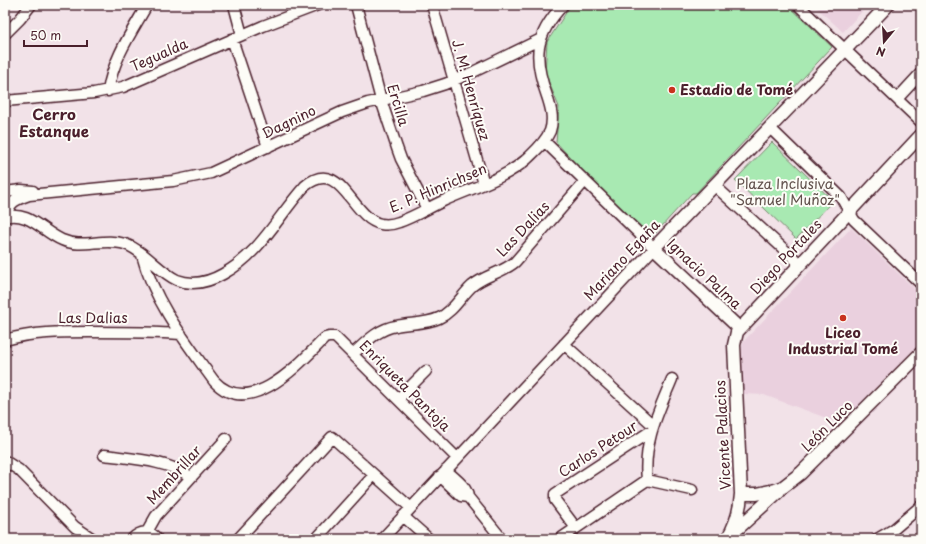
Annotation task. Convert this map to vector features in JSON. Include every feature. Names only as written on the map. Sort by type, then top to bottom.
[{"type":"main road","name":"Mariano Egaña","points":[[654,248],[888,5]]},
{"type":"main road","name":"Diego Portales","points":[[739,328],[921,135]]},
{"type":"main road","name":"Ignacio Palma","points":[[654,248],[739,328]]},
{"type":"main road","name":"Vicente Palacios","points":[[728,538],[738,516],[741,494],[734,345],[735,336],[739,328]]},
{"type":"main road","name":"León Luco","points":[[741,494],[766,493],[783,487],[801,473],[921,353]]},
{"type":"main road","points":[[728,538],[783,487]]},
{"type":"street","points":[[5,34],[31,5]]},
{"type":"street","points":[[108,91],[112,71],[118,56],[147,5]]},
{"type":"street","points":[[234,5],[242,35]]},
{"type":"street","name":"Tegualda","points":[[5,101],[108,91],[122,87],[283,17],[318,5]]},
{"type":"street","name":"Ercilla","points":[[356,5],[381,100],[401,160],[428,208]]},
{"type":"street","name":"J. M. Henríquez","points":[[432,5],[484,184]]},
{"type":"street","points":[[544,141],[550,130],[552,113],[538,65],[537,53],[539,40],[548,23],[563,5]]},
{"type":"street","points":[[798,5],[846,49],[921,122]]},
{"type":"street","points":[[232,39],[268,147]]},
{"type":"street","name":"Dagnino","points":[[6,217],[9,207],[13,201],[29,195],[186,179],[222,168],[342,112],[381,100],[424,91],[454,81],[539,40]]},
{"type":"street","points":[[897,98],[921,73]]},
{"type":"street","points":[[770,128],[841,197],[854,220],[921,284]]},
{"type":"street","name":"Ignacio Palma","points":[[544,141],[654,248]]},
{"type":"street","name":"E. P. Hinrichsen","points":[[6,217],[15,215],[24,217],[33,221],[55,237],[70,243],[82,244],[120,242],[142,254],[177,279],[196,283],[210,281],[248,258],[268,235],[302,189],[312,180],[320,177],[329,178],[344,190],[362,212],[371,220],[388,224],[399,222],[455,195],[484,184],[513,169],[527,159],[544,141]]},
{"type":"street","name":"Las Dalias","points":[[353,354],[368,339],[382,330],[395,326],[433,320],[445,314],[473,285],[488,276],[504,270],[515,262],[585,181]]},
{"type":"street","points":[[714,185],[800,264]]},
{"type":"street","name":"Dagnino","points":[[5,192],[21,190],[42,193]]},
{"type":"street","name":"Mariano Egaña","points":[[382,539],[654,248]]},
{"type":"street","points":[[142,254],[148,276],[154,290],[181,334]]},
{"type":"street","name":"Las Dalias","points":[[5,340],[32,334],[57,332],[181,334]]},
{"type":"street","name":"Enriqueta Pantoja","points":[[181,334],[217,384],[228,391],[243,393],[260,390],[280,380],[325,338],[332,336],[338,339],[457,458]]},
{"type":"street","name":"Carlos Petour","points":[[564,344],[652,428]]},
{"type":"street","points":[[398,399],[426,371]]},
{"type":"street","name":"Carlos Petour","points":[[647,480],[646,458],[652,428],[672,379]]},
{"type":"street","name":"Carlos Petour","points":[[576,528],[555,500],[555,494],[652,428]]},
{"type":"street","points":[[238,539],[332,437],[411,508]]},
{"type":"street","name":"Membrillar","points":[[147,532],[154,520],[191,477],[226,440]]},
{"type":"street","points":[[104,455],[172,467],[191,477]]},
{"type":"street","points":[[5,461],[19,470],[70,523],[93,539]]},
{"type":"street","points":[[443,473],[465,488],[468,497],[502,539]]},
{"type":"street","points":[[316,539],[374,475]]},
{"type":"street","points":[[560,539],[647,480],[692,490]]},
{"type":"street","points":[[877,539],[894,529],[921,506]]},
{"type":"street","points":[[403,516],[429,539]]},
{"type":"street","points":[[132,539],[137,535],[147,532],[154,535],[157,539]]},
{"type":"shaded area","points":[[814,5],[868,5],[843,32]]},
{"type":"shaded area","name":"Liceo Industrial Tomé","points":[[851,228],[921,295],[921,342],[840,423],[764,395],[743,394],[742,347],[744,341]]},
{"type":"green space","name":"Estadio de Tomé","points":[[571,5],[788,5],[832,47],[696,193],[692,193],[652,237],[586,175],[556,142],[559,107],[545,73],[547,42]]},
{"type":"green space","name":"Plaza Inclusiva \"Samuel Muñoz\"","points":[[772,142],[833,201],[796,239],[735,180]]},
{"type":"place","name":"Estadio de Tomé","points":[[672,90]]},
{"type":"place","name":"Liceo Industrial Tomé","points":[[843,318]]},
{"type":"district","name":"Cerro Estanque","points":[[54,124]]}]
